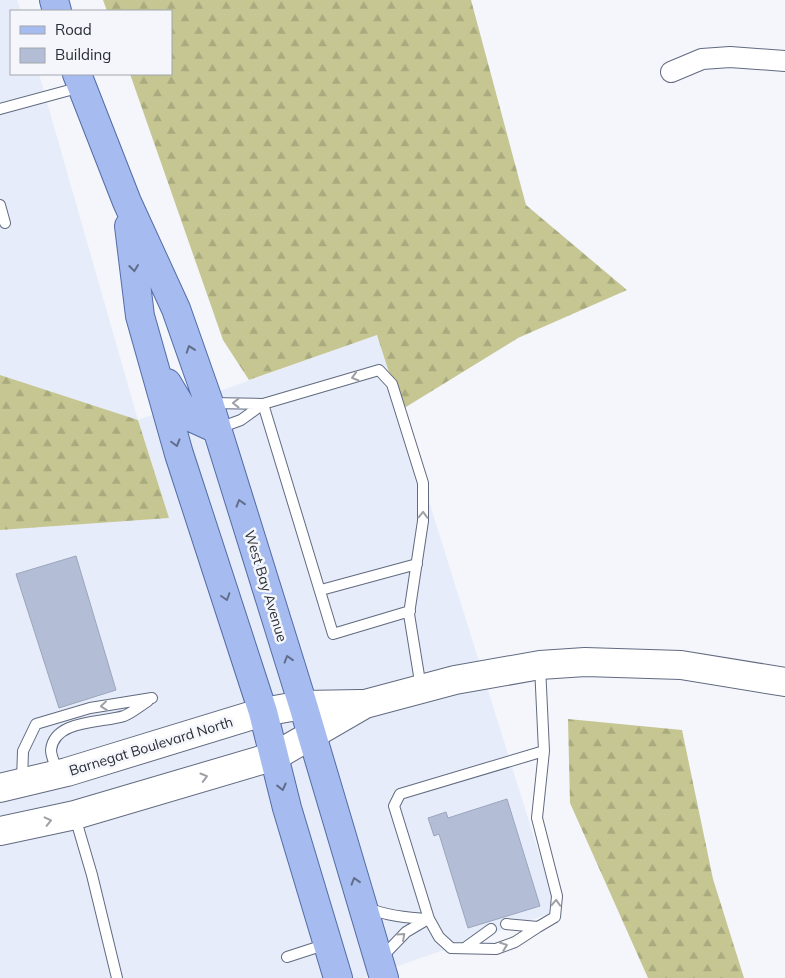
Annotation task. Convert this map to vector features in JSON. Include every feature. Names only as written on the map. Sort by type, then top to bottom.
[{"type":"main road","name":"West Bay Avenue","points":[[80,80],[127,202],[176,309],[209,403],[303,705],[310,735],[382,969]]},
{"type":"main road","name":"West Bay Avenue","points":[[127,202],[140,316],[179,454],[263,712],[287,808],[338,978]]},
{"type":"main road","points":[[152,358],[182,408],[195,419],[217,429]]},
{"type":"street","points":[[671,72],[702,59],[730,58],[785,61]]},
{"type":"street","points":[[0,831],[74,814],[275,756],[365,704],[455,680],[540,665],[585,662],[681,665],[785,682]]},
{"type":"street","name":"Barnegat Boulevard North","points":[[11,785],[59,774],[263,712],[303,705],[365,704]]},
{"type":"lane","points":[[0,110],[80,80]]},
{"type":"lane","points":[[0,205],[5,223]]},
{"type":"lane","points":[[209,403],[263,404],[379,370],[392,384],[423,483],[423,521],[410,611],[421,688]]},
{"type":"lane","points":[[217,429],[241,420],[263,404]]},
{"type":"lane","points":[[263,404],[333,634],[410,611]]},
{"type":"lane","points":[[321,590],[417,564]]},
{"type":"lane","points":[[540,665],[544,751],[536,818],[557,896],[555,917],[515,942],[496,949],[451,948],[439,937],[429,919],[394,806],[400,794],[544,751]]},
{"type":"lane","points":[[11,785],[36,724],[90,708],[152,698],[125,715],[84,723],[67,729],[55,738],[51,752],[59,774]]},
{"type":"lane","points":[[74,814],[92,875],[117,978]]},
{"type":"lane","points":[[363,906],[386,915],[429,919]]},
{"type":"lane","points":[[382,969],[406,932],[429,919]]},
{"type":"lane","points":[[506,924],[538,928]]},
{"type":"lane","points":[[466,947],[491,929]]},
{"type":"lane","points":[[288,958],[327,944]]},
{"type":"shaded area","points":[[0,0],[17,0],[21,10],[10,10],[10,75],[39,75],[138,420],[0,375]]},
{"type":"shaded area","points":[[377,335],[557,911],[363,978],[0,978],[0,530],[169,518],[138,420]]},
{"type":"green space","points":[[103,0],[471,0],[526,205],[627,290],[518,338],[401,410],[377,335],[249,380],[223,340],[130,75],[172,75],[172,10],[107,10]]},
{"type":"green space","points":[[0,375],[138,420],[169,518],[0,530]]},
{"type":"green space","points":[[568,719],[682,730],[713,879],[744,978],[648,978],[570,803]]},
{"type":"building","points":[[76,556],[116,690],[59,708],[16,574]]},
{"type":"building","points":[[507,799],[540,906],[468,928],[439,834],[434,836],[428,818],[446,812],[448,818]]}]
